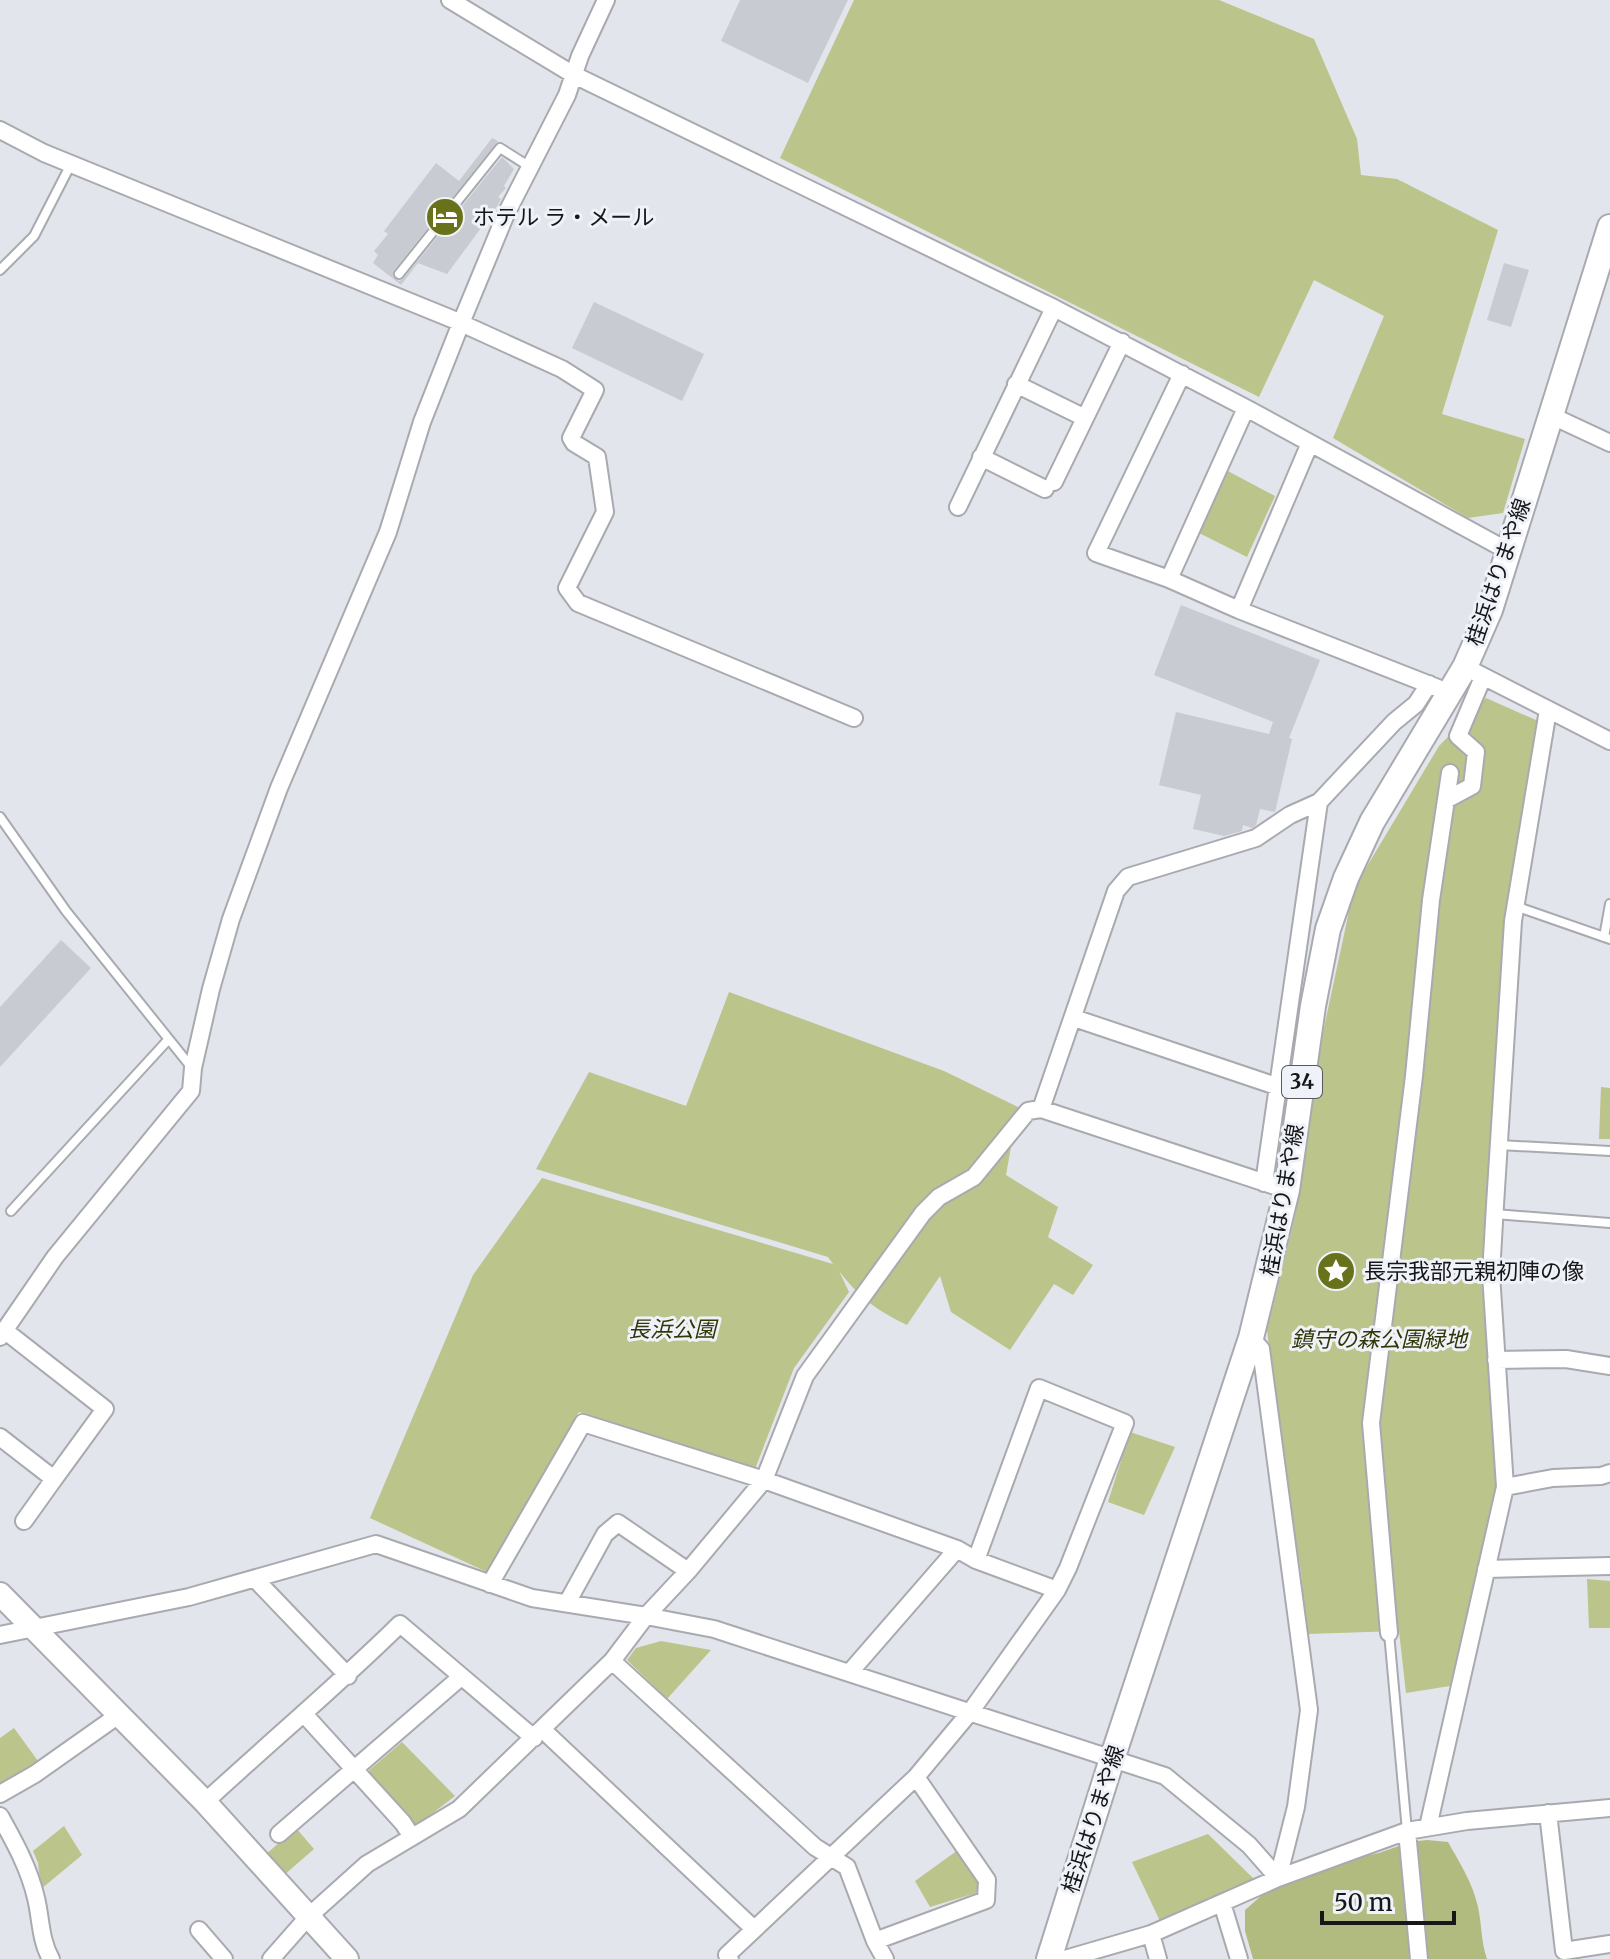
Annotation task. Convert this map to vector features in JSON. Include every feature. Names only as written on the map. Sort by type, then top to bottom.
[{"type":"main road","name":"桂浜はりまや線","points":[[1049,1959],[1251,1338],[1276,1186],[1328,929],[1346,878],[1372,822],[1440,688],[1474,672],[1508,551],[1610,227]]},
{"type":"street","points":[[450,0],[574,75],[1122,342],[1508,551]]},
{"type":"street","points":[[24,1521],[105,1409],[2,1334],[55,1257],[191,1091],[193,1068],[211,989],[231,919],[279,788],[388,532],[422,422],[506,214],[567,95],[606,0]]},
{"type":"street","points":[[0,130],[72,164],[461,323],[562,369],[595,390],[571,438],[597,457],[605,512],[567,588],[573,599],[854,718]]},
{"type":"street","points":[[958,507],[1054,308]]},
{"type":"street","points":[[981,457],[1050,485],[1122,342]]},
{"type":"street","points":[[1182,374],[1096,553],[1169,579],[1239,610],[1440,688]]},
{"type":"street","points":[[1016,384],[1079,415]]},
{"type":"street","points":[[1169,579],[1246,408]]},
{"type":"street","points":[[1550,415],[1610,443]]},
{"type":"street","points":[[1239,610],[1310,443]]},
{"type":"street","points":[[1446,800],[1472,786],[1476,752],[1458,736],[1474,672],[1610,741]]},
{"type":"street","points":[[1041,1109],[1116,891],[1128,877],[1256,838],[1290,815],[1319,802],[1394,722],[1440,688]]},
{"type":"street","points":[[1428,1827],[1505,1487],[1491,1274],[1494,1214],[1515,906],[1548,710]]},
{"type":"street","points":[[1389,1633],[1371,1423],[1414,1076],[1431,900],[1450,773]]},
{"type":"street","points":[[271,1959],[308,1917],[367,1864],[459,1809],[612,1661],[646,1616],[764,1480],[805,1376],[923,1213],[939,1197],[974,1177],[1028,1111],[1041,1109],[1276,1186],[1279,1087],[1319,802]]},
{"type":"street","points":[[1074,1018],[1279,1087]]},
{"type":"street","points":[[1251,1338],[1261,1349],[1308,1702],[1296,1807],[1278,1878]]},
{"type":"street","points":[[1496,1360],[1566,1359],[1610,1366]]},
{"type":"street","points":[[730,1959],[727,1955],[916,1777],[971,1711],[1057,1590],[1125,1423],[1039,1388],[976,1560]]},
{"type":"street","points":[[490,1584],[583,1423],[764,1480],[957,1549],[976,1560],[1057,1590]]},
{"type":"street","points":[[0,1437],[54,1479]]},
{"type":"street","points":[[1505,1487],[1553,1478],[1610,1473]]},
{"type":"street","points":[[567,1603],[605,1534],[618,1523],[688,1571]]},
{"type":"street","points":[[0,1635],[256,1580],[376,1544],[532,1598],[714,1629],[1165,1776],[1249,1845],[1278,1878]]},
{"type":"street","points":[[850,1672],[957,1549]]},
{"type":"street","points":[[1486,1569],[1610,1566]]},
{"type":"street","points":[[256,1580],[348,1676]]},
{"type":"street","points":[[0,1594],[205,1802],[347,1959]]},
{"type":"street","points":[[205,1802],[280,1732],[348,1676],[400,1624],[461,1677],[538,1734],[754,1929]]},
{"type":"street","points":[[612,1661],[815,1847],[847,1867],[885,1959]]},
{"type":"street","points":[[279,1834],[461,1677]]},
{"type":"street","points":[[0,1794],[35,1774],[120,1714]]},
{"type":"street","points":[[304,1714],[403,1823],[412,1837]]},
{"type":"street","points":[[875,1941],[986,1900],[987,1880],[916,1777]]},
{"type":"street","points":[[1065,1959],[1151,1934],[1278,1878],[1407,1831],[1610,1808]]},
{"type":"street","points":[[1548,1813],[1564,1951],[1610,1944]]},
{"type":"street","points":[[0,1816],[4,1835],[26,1863],[44,1948],[51,1959]]},
{"type":"street","points":[[1407,1831],[1419,1959]]},
{"type":"street","points":[[1222,1903],[1239,1959]]},
{"type":"street","points":[[199,1930],[224,1959]]},
{"type":"street","points":[[1151,1934],[1158,1959]]},
{"type":"lane","points":[[399,274],[500,148],[531,167]]},
{"type":"lane","points":[[0,270],[34,236],[72,164]]},
{"type":"lane","points":[[0,817],[66,911],[193,1068]]},
{"type":"lane","points":[[1515,906],[1607,938],[1610,904]]},
{"type":"lane","points":[[11,1211],[168,1040]]},
{"type":"lane","points":[[1498,1145],[1610,1151]]},
{"type":"lane","points":[[1494,1214],[1610,1223]]},
{"type":"lane","points":[[1389,1633],[1407,1831]]},
{"type":"green space","points":[[854,0],[1219,0],[1314,39],[1357,139],[1361,175],[1397,179],[1498,230],[1442,414],[1525,439],[1503,513],[1468,518],[1333,438],[1384,316],[1314,280],[1259,397],[780,158]]},
{"type":"green space","points":[[1224,469],[1275,496],[1247,557],[1197,532]]},
{"type":"green space","name":"鎮守の森公園緑地","points":[[1486,698],[1545,724],[1508,906],[1485,1273],[1496,1495],[1450,1686],[1406,1693],[1399,1631],[1307,1634],[1267,1330],[1295,1216],[1316,1065],[1354,888],[1439,746]]},
{"type":"green space","name":"長浜公園","points":[[729,992],[944,1071],[1018,1107],[1006,1175],[1058,1207],[1048,1237],[1093,1265],[1073,1295],[1054,1284],[1010,1350],[951,1312],[940,1276],[907,1325],[869,1302],[839,1271],[849,1292],[794,1368],[755,1469],[579,1412],[487,1572],[370,1518],[473,1275],[542,1178],[833,1264],[828,1257],[536,1169],[589,1072],[686,1106]]},
{"type":"green space","points":[[1601,1087],[1610,1088],[1610,1139],[1599,1139]]},
{"type":"green space","points":[[1130,1432],[1175,1447],[1144,1515],[1108,1502]]},
{"type":"green space","points":[[1587,1579],[1610,1581],[1610,1628],[1589,1628]]},
{"type":"green space","points":[[661,1641],[711,1650],[667,1699],[627,1660],[636,1648]]},
{"type":"green space","points":[[14,1728],[38,1761],[0,1787],[0,1738]]},
{"type":"green space","points":[[402,1742],[455,1796],[415,1827],[367,1772]]},
{"type":"green space","points":[[64,1826],[82,1855],[41,1889],[38,1863],[33,1851]]},
{"type":"green space","points":[[296,1828],[314,1849],[283,1876],[265,1855]]},
{"type":"green space","points":[[1208,1834],[1257,1882],[1160,1921],[1132,1862]]},
{"type":"green space","points":[[1427,1840],[1448,1842],[1466,1874],[1478,1907],[1487,1959],[1253,1959],[1245,1931],[1245,1910],[1262,1895],[1341,1861]]},
{"type":"green space","points":[[958,1850],[980,1881],[976,1893],[930,1907],[915,1881]]},
{"type":"building","points":[[740,0],[848,0],[808,83],[721,41]]},
{"type":"building","points":[[492,138],[498,141],[394,270],[393,277],[399,281],[404,278],[502,157],[514,169],[504,186],[506,188],[498,197],[501,199],[498,205],[447,274],[418,263],[401,285],[373,263],[378,255],[374,251],[388,234],[384,231],[436,163],[459,181]]},
{"type":"building","points":[[1504,263],[1529,270],[1511,327],[1487,320]]},
{"type":"building","points":[[594,302],[704,354],[682,401],[572,348]]},
{"type":"building","points":[[1181,605],[1320,660],[1289,738],[1292,739],[1275,812],[1260,809],[1256,825],[1252,828],[1243,825],[1242,831],[1224,836],[1193,829],[1201,795],[1159,785],[1176,712],[1269,734],[1273,722],[1154,675]]},
{"type":"building","points":[[61,940],[91,968],[0,1067],[0,1007]]},
{"type":"place","name":"ホテル ラ・メール","points":[[445,217]]},
{"type":"place","name":"長宗我部元親初陣の像","points":[[1336,1271]]}]
